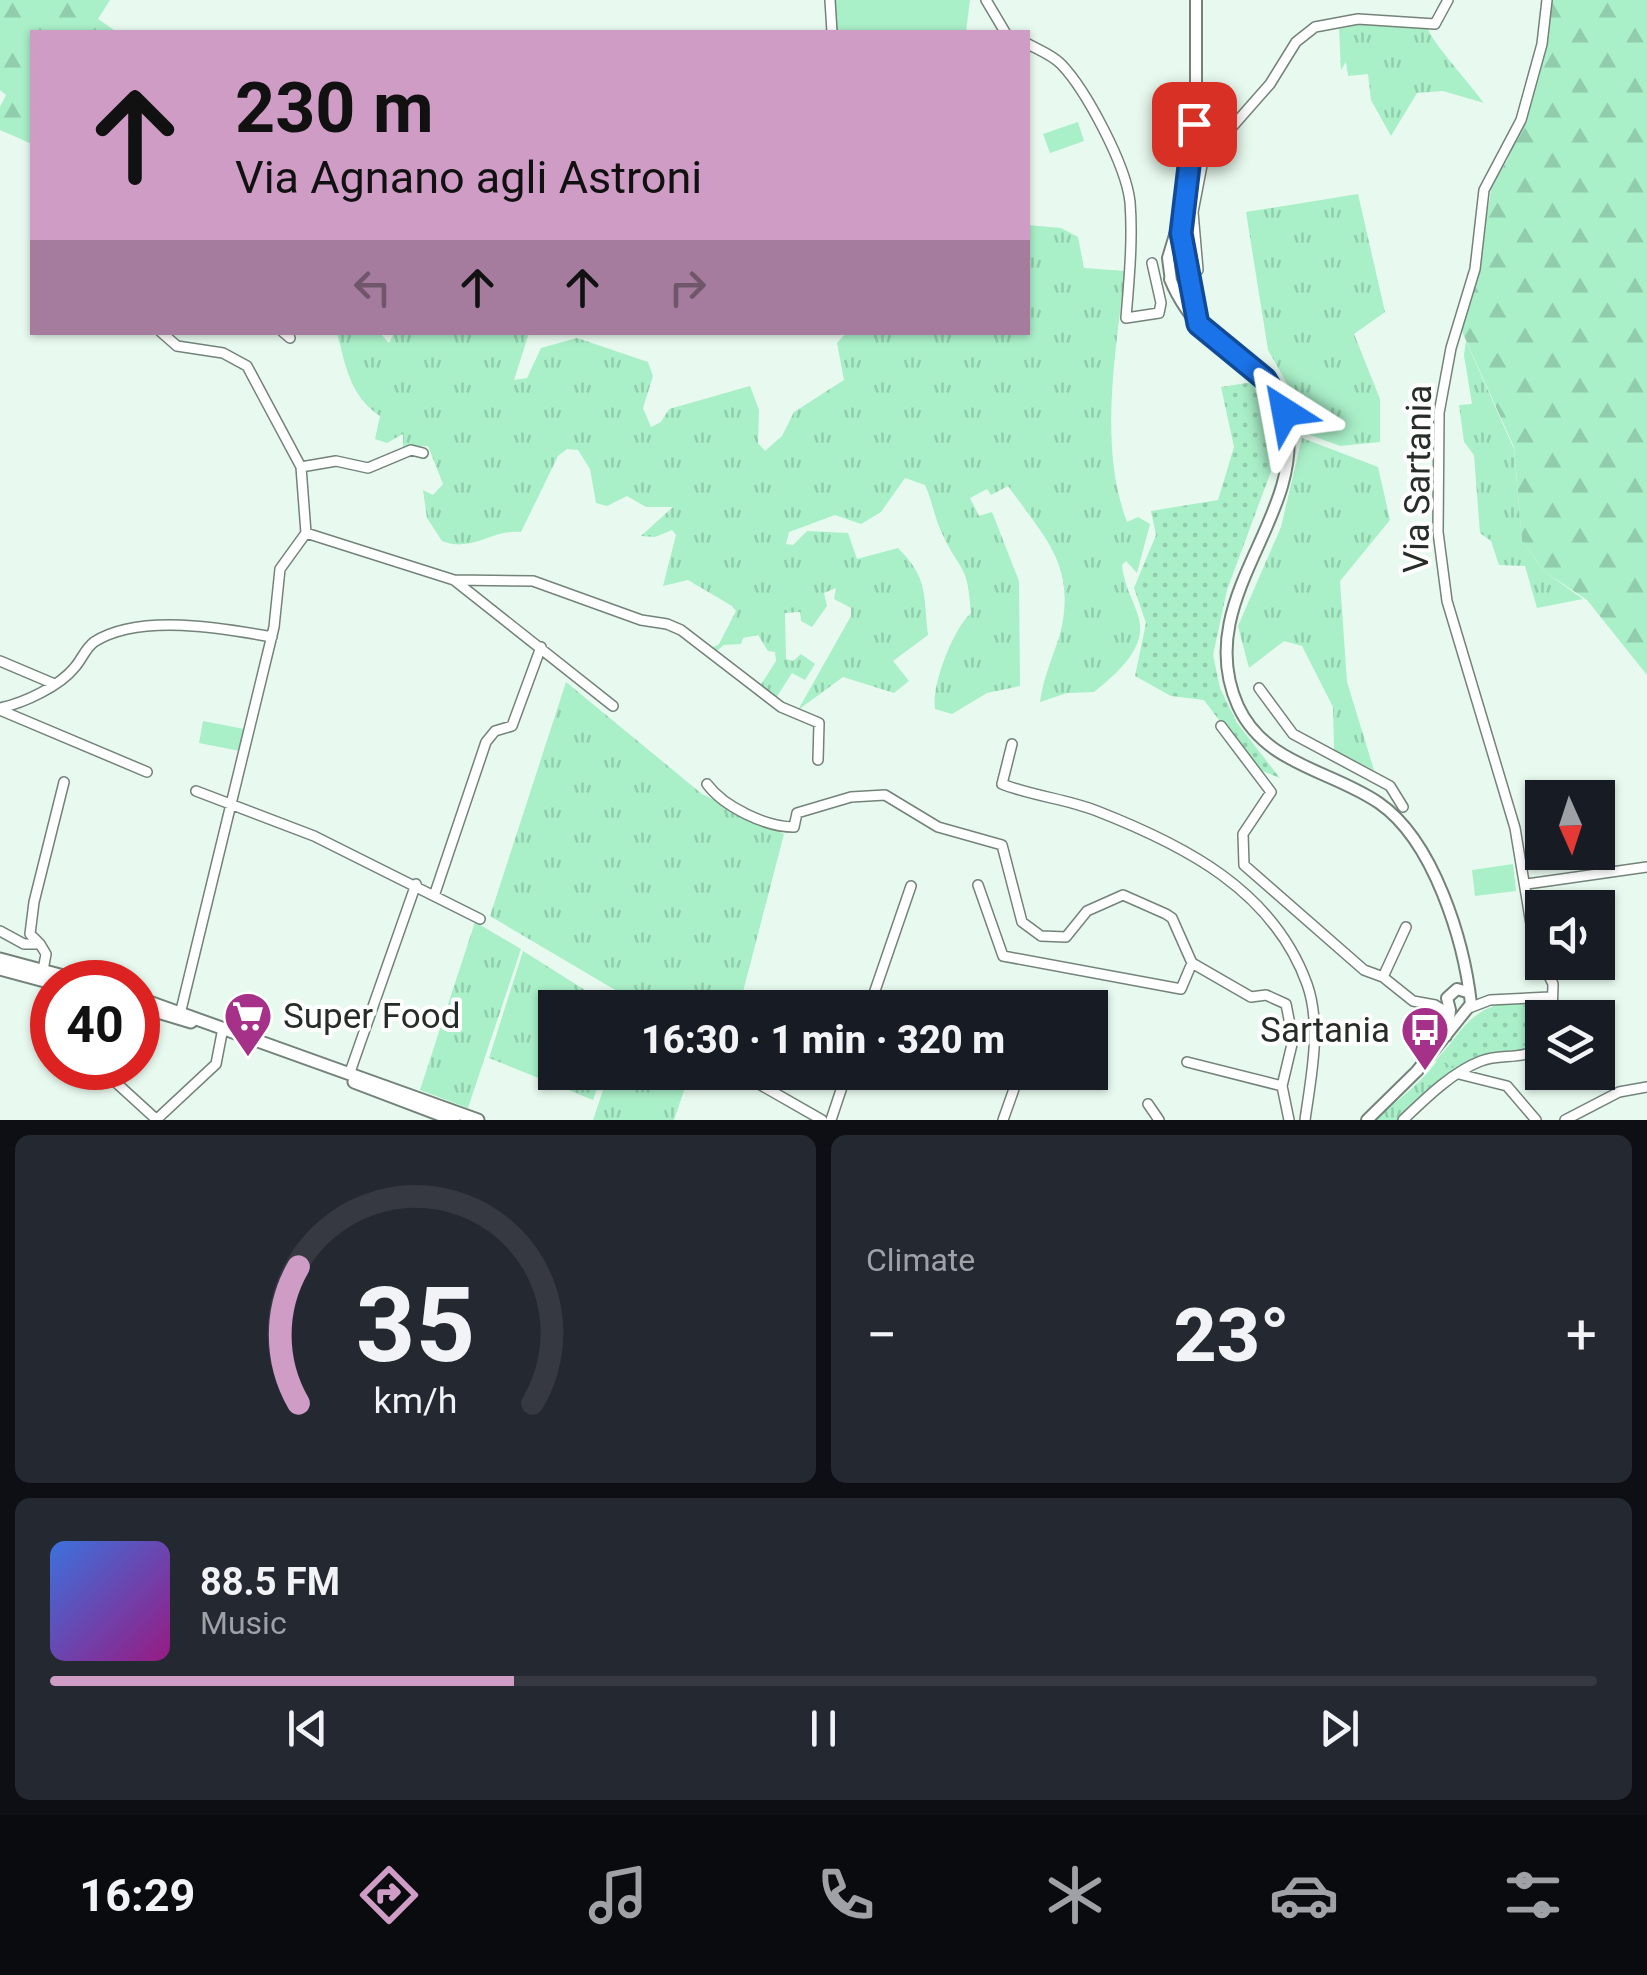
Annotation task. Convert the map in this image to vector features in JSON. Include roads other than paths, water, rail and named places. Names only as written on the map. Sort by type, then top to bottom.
[{"type":"main road","points":[[0,959],[30,967]]},
{"type":"main road","points":[[0,969],[30,977]]},
{"type":"main road","points":[[160,1004],[478,1120]]},
{"type":"main road","points":[[160,1013],[222,1033],[431,1116],[454,1120]]},
{"type":"street","points":[[830,0],[832,30]]},
{"type":"street","points":[[986,0],[1004,30]]},
{"type":"street","points":[[1196,0],[1196,103],[1182,215],[1168,259],[1170,279],[1198,324],[1258,372],[1276,394],[1288,433],[1282,478],[1244,574],[1226,647],[1231,686],[1241,712],[1273,749],[1358,790],[1401,823],[1436,879],[1455,928],[1467,1010]]},
{"type":"street","points":[[1170,279],[1176,284],[1188,272],[1203,160],[1270,84],[1296,42],[1315,27],[1342,22],[1373,18],[1434,24],[1448,0]]},
{"type":"street","name":"Via Sartania","points":[[1547,0],[1540,56],[1521,120],[1484,190],[1475,269],[1451,348],[1438,413],[1442,583],[1515,828],[1534,948],[1553,984],[1550,1000]]},
{"type":"street","points":[[1030,45],[1064,66],[1106,138],[1127,189],[1130,263],[1126,318],[1158,313],[1161,303],[1152,263],[1157,257],[1188,272]]},
{"type":"street","points":[[1182,215],[1198,324]]},
{"type":"street","points":[[164,335],[177,346],[223,353],[247,366],[301,467],[306,534],[280,569],[272,637],[234,806],[181,1010]]},
{"type":"street","points":[[301,467],[336,461],[368,468],[411,450],[424,453]]},
{"type":"street","points":[[306,534],[454,580],[521,578],[680,630],[781,707],[818,724],[818,760]]},
{"type":"street","points":[[454,580],[541,648],[564,671],[613,706]]},
{"type":"street","points":[[0,709],[24,701],[74,670],[94,642],[189,623],[272,637]]},
{"type":"street","points":[[434,896],[486,742],[494,732],[512,726],[541,648]]},
{"type":"street","points":[[0,661],[52,683]]},
{"type":"street","points":[[1259,688],[1294,734],[1390,786],[1403,807],[1401,823]]},
{"type":"street","points":[[0,709],[148,772]]},
{"type":"street","points":[[1221,726],[1271,792]]},
{"type":"street","points":[[1012,744],[1002,784],[1082,805],[1172,842],[1248,894],[1266,912],[1308,985],[1314,1050],[1305,1120]]},
{"type":"street","points":[[1273,778],[1271,792],[1244,834],[1244,865],[1364,970],[1383,977],[1413,1001],[1450,1012],[1490,1000],[1550,997]]},
{"type":"street","points":[[45,960],[46,954],[30,934],[34,902],[64,782]]},
{"type":"street","points":[[707,784],[718,796],[780,827],[794,827],[797,813],[830,802],[885,795],[938,826],[1002,845],[1022,922],[1042,936],[1066,937],[1074,932],[1087,911],[1122,895],[1172,918],[1192,963],[1251,997],[1266,996],[1286,1004],[1293,1040],[1282,1086],[1289,1120]]},
{"type":"street","points":[[196,790],[304,831],[480,919]]},
{"type":"street","points":[[1391,812],[1403,807]]},
{"type":"street","points":[[1526,884],[1647,868]]},
{"type":"street","points":[[350,1072],[416,884]]},
{"type":"street","points":[[876,990],[911,886]]},
{"type":"street","points":[[978,886],[1003,956],[1182,989],[1192,963]]},
{"type":"street","points":[[1383,977],[1406,927]]},
{"type":"street","points":[[0,931],[24,944],[40,944]]},
{"type":"street","points":[[1428,1004],[1462,990],[1490,1000]]},
{"type":"street","points":[[1445,1039],[1450,1012],[1447,998]]},
{"type":"street","points":[[1367,1120],[1445,1039],[1467,1010]]},
{"type":"street","points":[[124,1090],[156,1120],[213,1069],[219,1059],[222,1033]]},
{"type":"street","points":[[1403,1120],[1482,1060],[1525,1055]]},
{"type":"street","points":[[1187,1062],[1282,1086]]},
{"type":"street","points":[[1459,1074],[1506,1086],[1536,1120]]},
{"type":"street","points":[[1564,1120],[1619,1092],[1647,1087]]},
{"type":"street","points":[[770,1090],[822,1120]]},
{"type":"street","points":[[831,1120],[841,1090]]},
{"type":"street","points":[[1003,1120],[1014,1090]]},
{"type":"street","points":[[1148,1104],[1159,1120]]},
{"type":"place","name":"Super Food","points":[[248,1058]]},
{"type":"place","name":"Sartania","points":[[1425,1072]]}]
